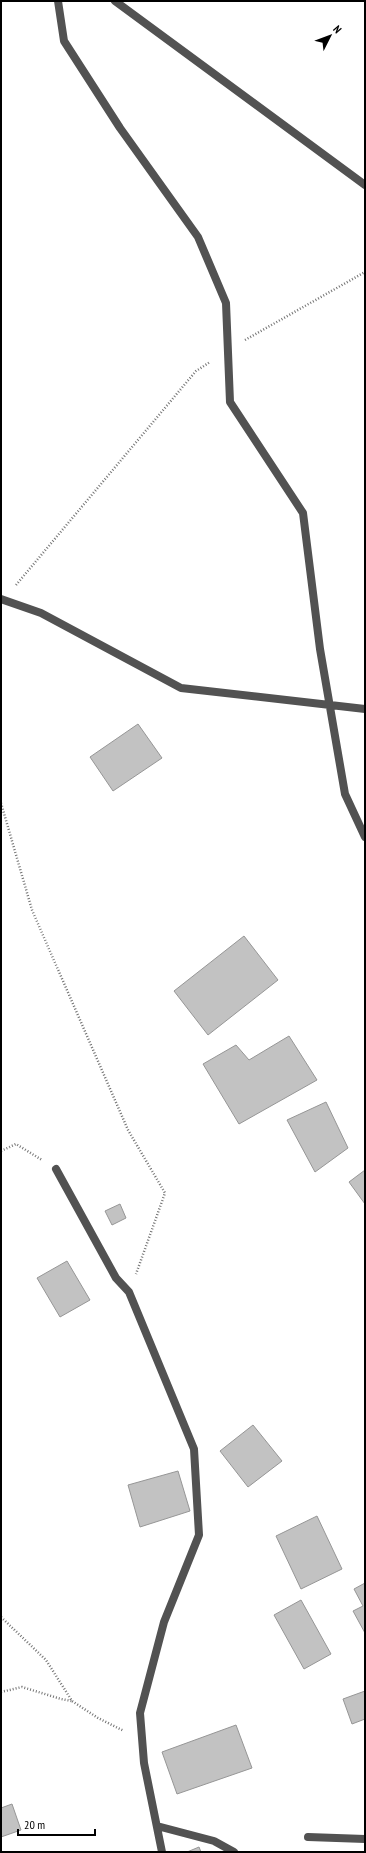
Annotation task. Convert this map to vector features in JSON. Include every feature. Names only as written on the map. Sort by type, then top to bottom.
[{"type":"street","points":[[58,1],[64,42],[120,128],[198,237],[226,303],[230,402],[303,513],[329,705],[345,794],[365,837]]},
{"type":"street","points":[[115,1],[365,185]]},
{"type":"street","points":[[2,600],[41,613],[181,688],[365,709]]},
{"type":"street","points":[[56,1169],[116,1278],[129,1292],[194,1449],[199,1535],[164,1622],[140,1713],[144,1763],[162,1852]]},
{"type":"street","points":[[157,1826],[214,1841],[234,1852]]},
{"type":"street","points":[[308,1837],[365,1839]]},
{"type":"path","points":[[2,600],[196,371],[228,350],[365,272]]},
{"type":"path","points":[[1,803],[32,910],[128,1130],[165,1193],[129,1292]]},
{"type":"path","points":[[1,1151],[16,1144],[56,1169]]},
{"type":"path","points":[[1,1616],[46,1660],[72,1701]]},
{"type":"path","points":[[1,1692],[22,1687],[72,1701],[98,1718],[142,1740]]},
{"type":"building","points":[[138,724],[162,758],[113,791],[90,757]]},
{"type":"building","points":[[244,936],[278,980],[208,1035],[174,991]]},
{"type":"building","points":[[289,1036],[317,1080],[239,1124],[203,1064],[236,1045],[249,1060]]},
{"type":"building","points":[[326,1102],[348,1148],[315,1172],[287,1120]]},
{"type":"building","points":[[365,1170],[365,1204],[349,1182]]},
{"type":"building","points":[[120,1204],[126,1218],[112,1225],[105,1211]]},
{"type":"building","points":[[67,1261],[90,1300],[60,1317],[37,1278]]},
{"type":"building","points":[[253,1425],[282,1461],[248,1487],[220,1451]]},
{"type":"building","points":[[178,1471],[190,1511],[140,1527],[128,1485]]},
{"type":"building","points":[[317,1516],[342,1569],[301,1589],[276,1536]]},
{"type":"building","points":[[365,1583],[365,1633],[353,1611],[363,1606],[354,1589]]},
{"type":"building","points":[[301,1600],[331,1654],[304,1669],[274,1615]]},
{"type":"building","points":[[365,1691],[365,1719],[352,1724],[343,1699]]},
{"type":"building","points":[[236,1725],[252,1768],[177,1794],[162,1752]]},
{"type":"building","points":[[12,1804],[21,1830],[1,1837],[1,1808]]},
{"type":"building","points":[[199,1847],[201,1852],[187,1852]]}]
